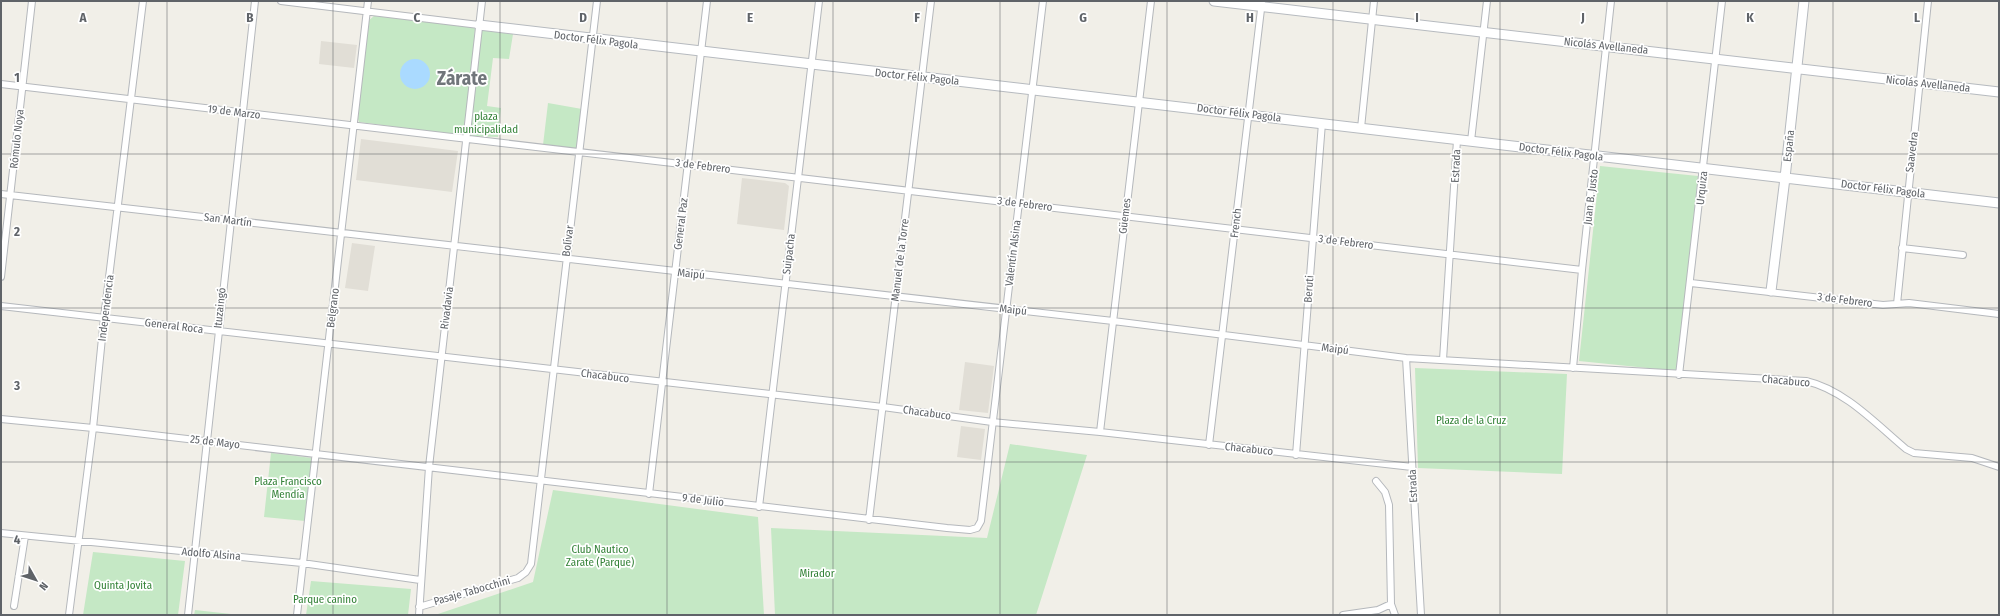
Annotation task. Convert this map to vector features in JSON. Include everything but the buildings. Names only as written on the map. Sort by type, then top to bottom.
[{"type":"street","name":"Rómulo Noya","points":[[1,277],[32,1]]},
{"type":"street","name":"Independencia","points":[[69,615],[77,541],[93,428],[104,318],[119,208],[143,1]]},
{"type":"street","name":"Ituzaingó","points":[[188,615],[255,1]]},
{"type":"street","points":[[281,1],[479,25]]},
{"type":"street","name":"Belgrano","points":[[297,615],[368,1]]},
{"type":"street","name":"Rivadavia","points":[[419,615],[420,580],[429,467],[468,138],[482,1]]},
{"type":"street","name":"Bolívar","points":[[540,481],[597,1]]},
{"type":"street","name":"General Paz","points":[[649,494],[707,1]]},
{"type":"street","name":"Suipacha","points":[[758,507],[819,1]]},
{"type":"street","name":"Manuel de la Torre","points":[[869,520],[931,1]]},
{"type":"street","name":"Valentín Alsina","points":[[977,528],[981,521],[1043,1]]},
{"type":"street","name":"Güemes","points":[[1100,432],[1151,1]]},
{"type":"street","name":"Nicolás Avellaneda","points":[[1214,1],[1262,4],[1484,32],[1999,92]]},
{"type":"street","points":[[1361,128],[1374,1]]},
{"type":"street","name":"Estrada","points":[[1471,141],[1487,1]]},
{"type":"street","name":"Juan B. Justo","points":[[1573,368],[1605,46],[1612,1]]},
{"type":"street","name":"Urquiza","points":[[1679,375],[1691,283],[1722,1]]},
{"type":"street","name":"España","points":[[1771,291],[1786,178],[1804,1]]},
{"type":"street","name":"Saavedra","points":[[1896,304],[1928,1]]},
{"type":"street","name":"French","points":[[1209,445],[1250,114],[1262,4]]},
{"type":"street","name":"Doctor Félix Pagola","points":[[479,25],[592,40],[1250,114],[1457,140],[1999,203]]},
{"type":"street","name":"19 de Marzo","points":[[1,84],[468,138]]},
{"type":"street","name":"Beruti","points":[[1296,455],[1322,123]]},
{"type":"street","name":"3 de Febrero","points":[[468,138],[1582,270]]},
{"type":"street","name":"Estrada","points":[[1443,360],[1451,254],[1457,140]]},
{"type":"street","name":"San Martín","points":[[1,194],[455,246]]},
{"type":"street","name":"Maipú","points":[[455,246],[1113,321],[1406,358],[1573,368]]},
{"type":"street","points":[[1902,248],[1963,255]]},
{"type":"street","name":"3 de Febrero","points":[[1691,283],[1883,305],[1909,303],[1999,314]]},
{"type":"street","name":"General Roca","points":[[1,306],[442,358]]},
{"type":"street","name":"Chacabuco","points":[[442,358],[553,369],[772,396],[883,407],[992,422],[1100,432],[1412,467]]},
{"type":"street","name":"Estrada","points":[[1406,358],[1421,615]]},
{"type":"street","name":"Chacabuco","points":[[1573,368],[1806,381],[1837,394],[1906,449],[1914,452],[1972,458],[1999,468]]},
{"type":"street","name":"25 de Mayo","points":[[1,419],[93,428],[429,467]]},
{"type":"street","name":"9 de Julio","points":[[429,467],[869,520],[970,530],[977,528]]},
{"type":"street","name":"Pasaje Tabocchini","points":[[419,607],[518,578],[526,572],[531,564],[540,481]]},
{"type":"street","points":[[1376,482],[1385,492],[1389,505],[1391,604],[1395,615]]},
{"type":"street","name":"Adolfo Alsina","points":[[1,533],[302,563],[420,580]]},
{"type":"street","points":[[14,606],[25,536]]},
{"type":"street","points":[[1343,615],[1378,610],[1391,604]]},
{"type":"shaded area","points":[[321,41],[357,45],[354,68],[319,64]]},
{"type":"shaded area","points":[[361,139],[458,151],[452,192],[356,180]]},
{"type":"shaded area","points":[[742,178],[785,183],[789,186],[784,230],[737,224]]},
{"type":"shaded area","points":[[352,243],[375,246],[368,291],[345,288]]},
{"type":"shaded area","points":[[965,362],[994,366],[988,413],[959,410]]},
{"type":"shaded area","points":[[961,426],[985,429],[981,460],[957,457]]},
{"type":"green space","points":[[374,16],[473,27],[475,29],[466,132],[459,135],[359,122],[358,119],[368,21]]},
{"type":"green space","name":"plaza municipalidad","points":[[481,30],[513,34],[509,59],[493,58],[487,106],[501,108],[498,137],[470,136]]},
{"type":"green space","points":[[548,103],[582,109],[577,150],[543,145]]},
{"type":"green space","points":[[1600,166],[1698,176],[1677,371],[1579,361]]},
{"type":"green space","name":"Plaza de la Cruz","points":[[1415,368],[1567,374],[1562,474],[1418,468]]},
{"type":"green space","name":"Mirador","points":[[1010,444],[1087,455],[1036,615],[775,615],[771,528],[987,538]]},
{"type":"green space","name":"Plaza Francisco Mendía","points":[[271,453],[312,458],[305,521],[264,517]]},
{"type":"green space","name":"Club Nautico Zarate (Parque)","points":[[553,490],[758,517],[764,615],[435,615],[533,582]]},
{"type":"green space","name":"Quinta Jovita","points":[[93,552],[185,561],[178,615],[83,615]]},
{"type":"green space","name":"Parque canino","points":[[311,581],[411,589],[408,615],[306,615]]},
{"type":"green space","points":[[195,610],[240,615],[194,615]]},
{"type":"water","points":[[415,59],[426,63],[430,74],[426,85],[415,89],[404,85],[400,74],[404,63]]},
{"type":"district","name":"Zárate","points":[[462,78]]}]
